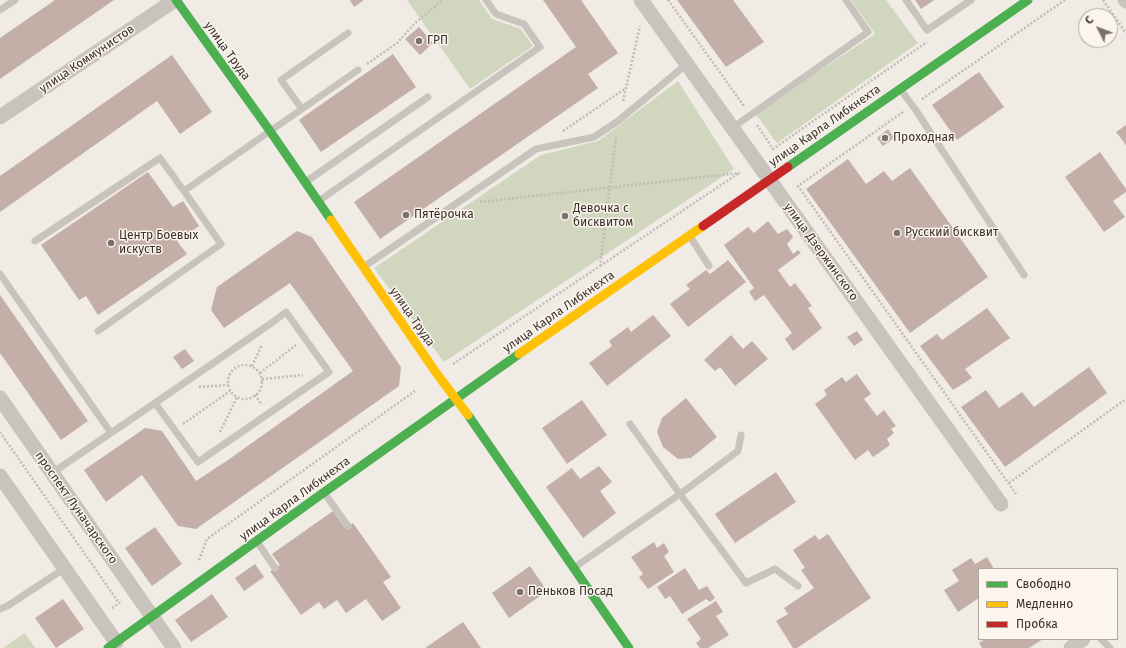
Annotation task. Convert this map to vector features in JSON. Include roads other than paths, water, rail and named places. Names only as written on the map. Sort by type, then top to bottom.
[{"type":"main road","name":"улица Труда","points":[[175,0],[306,182],[437,374],[456,398],[629,648]]},
{"type":"main road","name":"улица Карла Либкнехта","points":[[112,645],[456,398],[690,236],[1021,2]]},
{"type":"street","name":"улица Коммунистов","points":[[0,117],[175,0]]},
{"type":"street","name":"улица Дзержинского","points":[[641,0],[1001,504]]},
{"type":"street","name":"проспект Луначарского","points":[[0,398],[174,648]]},
{"type":"street","points":[[0,476],[65,568],[112,645]]},
{"type":"street","points":[[1070,648],[1082,640]]},
{"type":"lane","points":[[0,10],[15,0]]},
{"type":"lane","points":[[319,201],[540,47],[524,24],[496,14],[486,0]]},
{"type":"lane","points":[[732,128],[868,32],[846,0]]},
{"type":"lane","points":[[906,0],[927,30],[970,0]]},
{"type":"lane","points":[[302,109],[281,80],[348,33]]},
{"type":"lane","points":[[363,267],[536,149],[594,137],[618,121],[687,64]]},
{"type":"lane","points":[[184,191],[358,70]]},
{"type":"lane","points":[[900,88],[1024,276]]},
{"type":"lane","points":[[306,182],[428,97]]},
{"type":"lane","points":[[35,241],[160,158],[184,191],[221,244],[98,331]]},
{"type":"lane","points":[[690,236],[709,266]]},
{"type":"lane","points":[[0,274],[112,433]]},
{"type":"lane","points":[[52,473],[286,312],[329,372],[198,462],[155,403]]},
{"type":"lane","points":[[630,424],[746,583],[775,569],[798,586]]},
{"type":"lane","points":[[573,569],[680,494],[738,451],[741,435]]},
{"type":"lane","points":[[323,493],[348,526]]},
{"type":"lane","points":[[257,541],[275,568]]},
{"type":"lane","points":[[0,609],[9,605],[65,568]]},
{"type":"lane","points":[[1102,640],[1110,648]]},
{"type":"place","name":"ГРП","points":[[419,41]]},
{"type":"place","name":"Проходная","points":[[885,138]]},
{"type":"place","name":"Пятёрочка","points":[[406,215]]},
{"type":"place","name":"Девочка с бисквитом","points":[[565,216]]},
{"type":"place","name":"Русский бисквит","points":[[897,233]]},
{"type":"place","name":"Центр Боевых искуств","points":[[111,243]]},
{"type":"place","name":"Пеньков Посад","points":[[520,592]]}]
